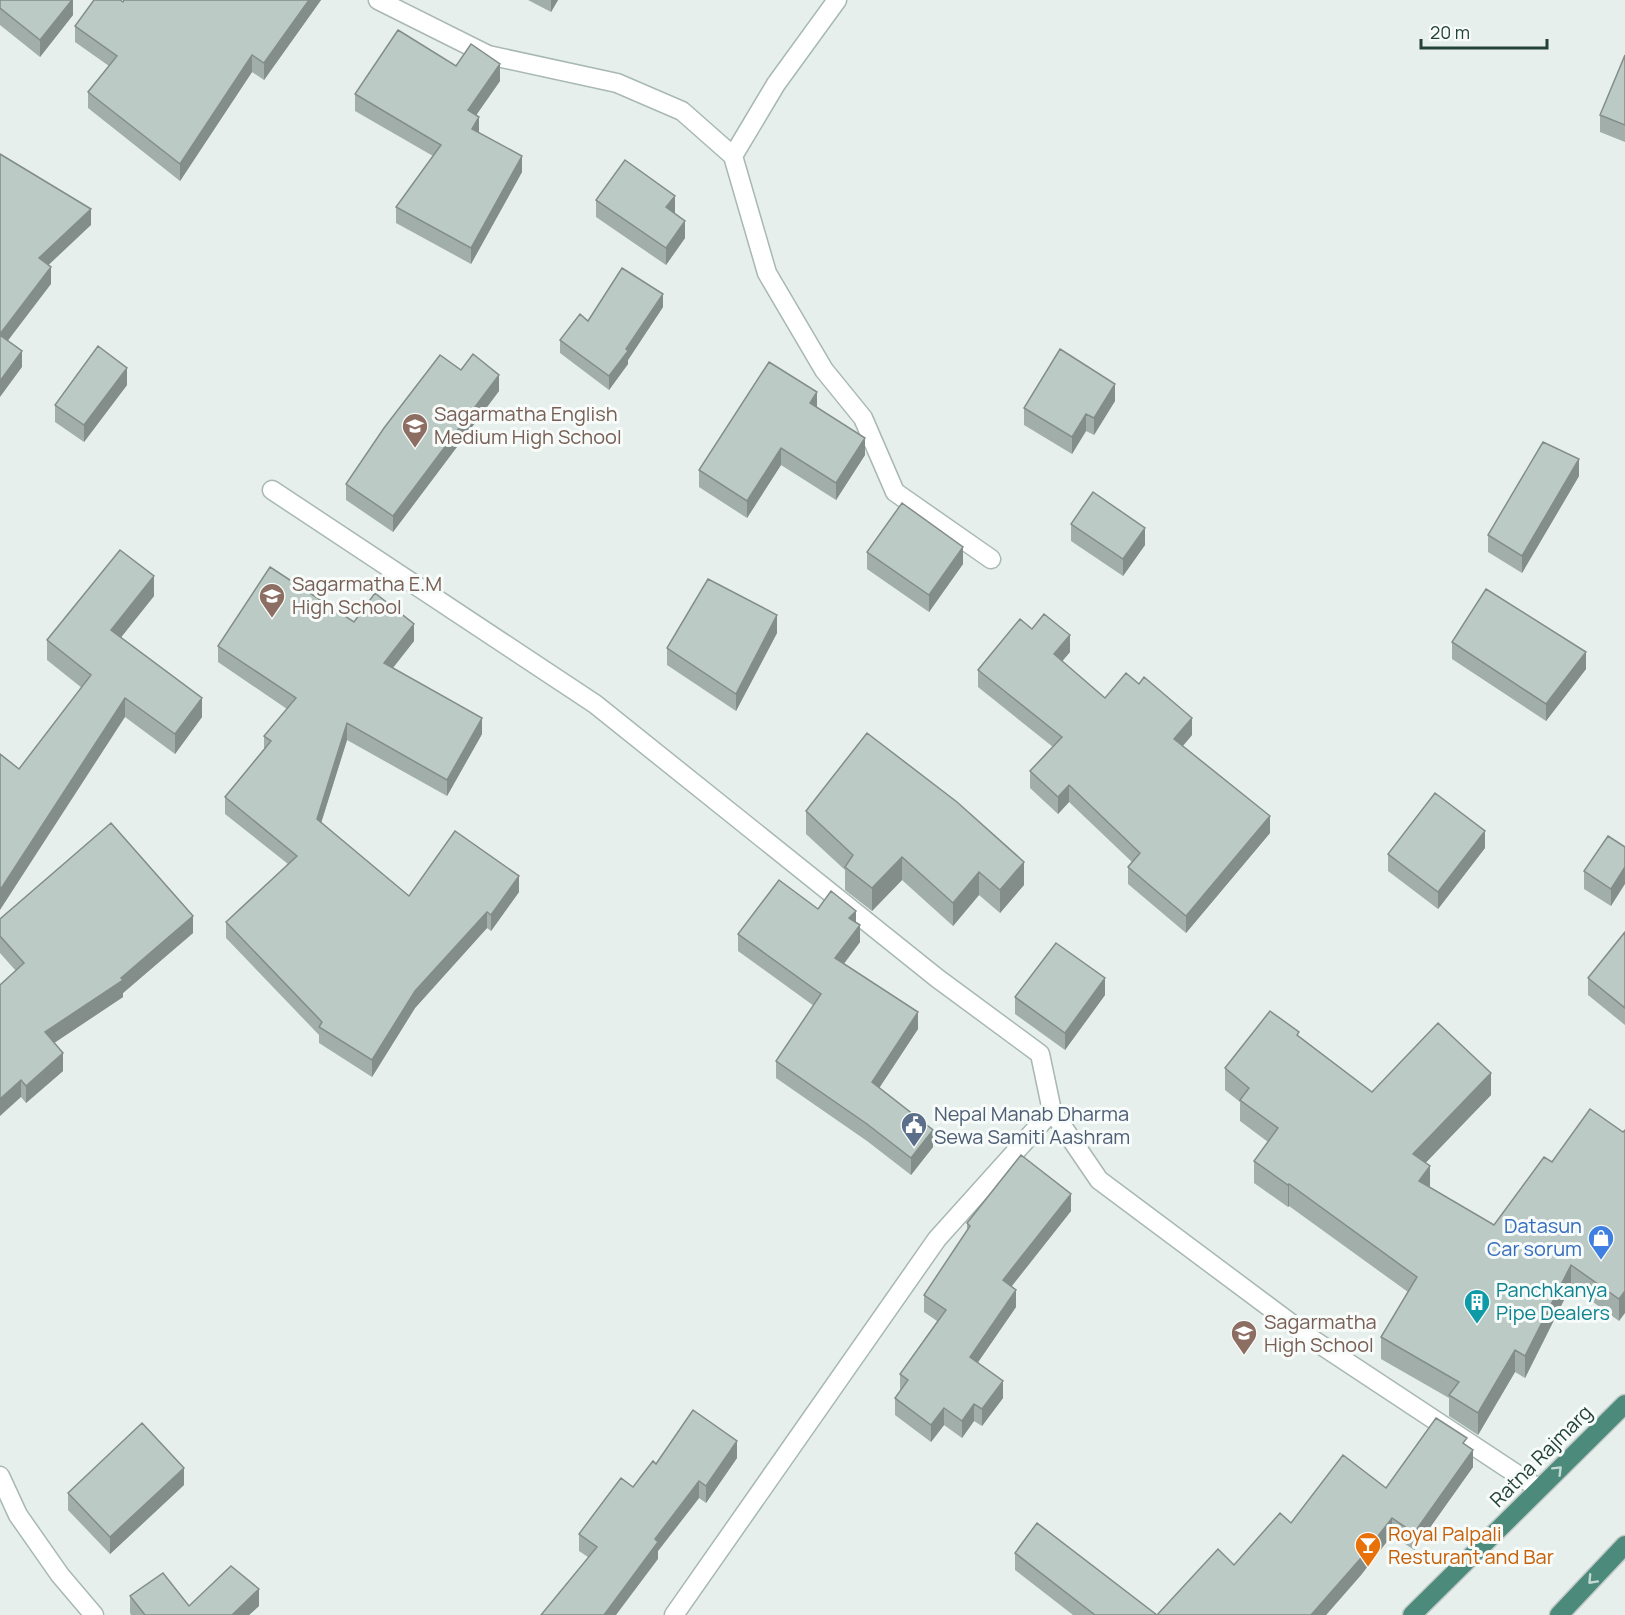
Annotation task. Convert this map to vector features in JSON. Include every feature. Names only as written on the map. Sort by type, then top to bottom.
[{"type":"highway","name":"Ratna Rajmarg","points":[[1412,1615],[1625,1404]]},
{"type":"highway","points":[[1559,1615],[1625,1545]]},
{"type":"street","points":[[378,0],[488,55],[617,83],[682,111],[733,156],[767,273],[824,370],[863,418],[895,492],[991,559]]},
{"type":"street","points":[[733,156],[776,84],[837,0]]},
{"type":"street","points":[[272,490],[595,704],[937,978],[1040,1054],[1052,1111],[1099,1180],[1312,1339],[1539,1489]]},
{"type":"street","points":[[674,1615],[937,1239],[1052,1111]]},
{"type":"street","points":[[0,1476],[18,1515],[60,1575],[94,1615]]},
{"type":"building","points":[[0,0],[72,0],[40,40],[0,8]]},
{"type":"building","points":[[94,0],[123,2],[124,0],[309,0],[264,63],[252,55],[180,164],[88,92],[117,56],[75,26]]},
{"type":"building","points":[[398,30],[456,66],[471,44],[500,64],[468,110],[479,117],[472,129],[522,156],[471,248],[396,207],[441,145],[355,94]]},
{"type":"building","points":[[1625,55],[1625,125],[1600,115]]},
{"type":"building","points":[[0,154],[91,209],[39,258],[51,267],[0,334]]},
{"type":"building","points":[[625,160],[675,196],[666,207],[685,221],[666,248],[596,200]]},
{"type":"building","points":[[622,268],[663,294],[626,349],[628,351],[609,376],[560,340],[580,314],[588,321]]},
{"type":"building","points":[[0,335],[22,351],[0,381]]},
{"type":"building","points":[[98,346],[127,368],[84,425],[55,405]]},
{"type":"building","points":[[1060,349],[1115,384],[1094,418],[1086,414],[1072,437],[1024,408]]},
{"type":"building","points":[[473,354],[499,375],[393,516],[346,484],[384,428],[440,355],[461,370]]},
{"type":"building","points":[[769,362],[817,392],[810,403],[865,438],[836,483],[781,448],[747,501],[699,470]]},
{"type":"building","points":[[1543,442],[1579,459],[1522,556],[1488,535]]},
{"type":"building","points":[[1093,492],[1145,528],[1123,559],[1071,524]]},
{"type":"building","points":[[902,503],[963,547],[929,595],[867,552]]},
{"type":"building","points":[[120,550],[154,576],[111,630],[202,698],[175,734],[125,698],[0,890],[0,754],[19,769],[91,675],[47,640]]},
{"type":"building","points":[[270,567],[354,622],[375,593],[414,624],[384,663],[482,718],[447,780],[347,723],[317,819],[409,896],[455,831],[519,876],[491,915],[487,912],[415,991],[372,1060],[319,1027],[322,1022],[226,922],[297,856],[225,797],[271,741],[264,736],[296,698],[218,646]]},
{"type":"building","points":[[708,579],[777,615],[736,694],[667,648]]},
{"type":"building","points":[[1486,589],[1586,652],[1546,704],[1452,642]]},
{"type":"building","points":[[1044,614],[1070,635],[1054,654],[1105,698],[1126,673],[1139,684],[1144,677],[1192,718],[1174,739],[1270,816],[1186,916],[1128,867],[1140,853],[1069,785],[1058,797],[1030,771],[1062,737],[978,670],[1020,619],[1032,629]]},
{"type":"building","points":[[867,733],[957,802],[1024,862],[1000,890],[979,872],[953,903],[902,857],[872,888],[845,867],[853,855],[806,811]]},
{"type":"building","points":[[1435,793],[1485,831],[1438,892],[1388,854]]},
{"type":"building","points":[[111,823],[193,916],[121,978],[123,980],[45,1032],[63,1053],[26,1086],[21,1080],[0,1099],[0,985],[24,963],[0,936],[0,919]]},
{"type":"building","points":[[1608,836],[1625,847],[1625,867],[1611,889],[1584,871]]},
{"type":"building","points":[[779,880],[818,909],[831,891],[856,911],[849,918],[860,925],[835,958],[918,1012],[872,1082],[933,1130],[911,1158],[867,1124],[776,1061],[821,994],[738,934]]},
{"type":"building","points":[[1625,932],[1625,1008],[1588,978]]},
{"type":"building","points":[[1056,943],[1105,978],[1065,1033],[1015,997]]},
{"type":"building","points":[[1270,1011],[1299,1032],[1297,1035],[1372,1092],[1438,1023],[1491,1073],[1413,1154],[1430,1166],[1419,1181],[1494,1225],[1544,1157],[1552,1162],[1590,1109],[1623,1132],[1625,1130],[1625,1291],[1619,1299],[1571,1265],[1525,1356],[1515,1350],[1478,1413],[1449,1395],[1459,1382],[1381,1337],[1417,1277],[1254,1161],[1278,1128],[1240,1100],[1249,1088],[1225,1068]]},
{"type":"building","points":[[1021,1155],[1071,1194],[1003,1280],[1016,1290],[970,1357],[1003,1381],[982,1409],[974,1404],[962,1421],[944,1408],[931,1425],[895,1398],[908,1380],[900,1374],[946,1310],[924,1295],[970,1226],[967,1223]]},
{"type":"building","points":[[693,1410],[737,1441],[706,1486],[699,1481],[655,1539],[658,1542],[604,1615],[541,1615],[597,1547],[579,1534],[621,1478],[633,1487],[653,1461],[656,1464]]},
{"type":"building","points":[[1436,1418],[1467,1438],[1463,1443],[1473,1450],[1414,1533],[1392,1518],[1361,1558],[1311,1615],[1157,1615],[1218,1549],[1234,1565],[1280,1513],[1291,1523],[1343,1455],[1386,1488]]},
{"type":"building","points":[[142,1423],[184,1468],[110,1537],[68,1493]]},
{"type":"building","points":[[1037,1523],[1157,1615],[1095,1615],[1015,1553]]},
{"type":"building","points":[[231,1566],[259,1589],[232,1615],[145,1615],[130,1596],[163,1573],[189,1606]]},
{"type":"place","name":"Sagarmatha English Medium High School","points":[[415,449]]},
{"type":"place","name":"Sagarmatha E.M High School","points":[[272,619]]},
{"type":"place","name":"Nepal Manab Dharma Sewa Samiti Aashram","points":[[914,1148]]},
{"type":"place","name":"Datasun Car sorum","points":[[1601,1261]]},
{"type":"place","name":"Panchkanya Pipe Dealers","points":[[1477,1325]]},
{"type":"place","name":"Sagarmatha High School","points":[[1244,1356]]},
{"type":"place","name":"Royal Palpali Resturant and Bar","points":[[1368,1568]]}]
